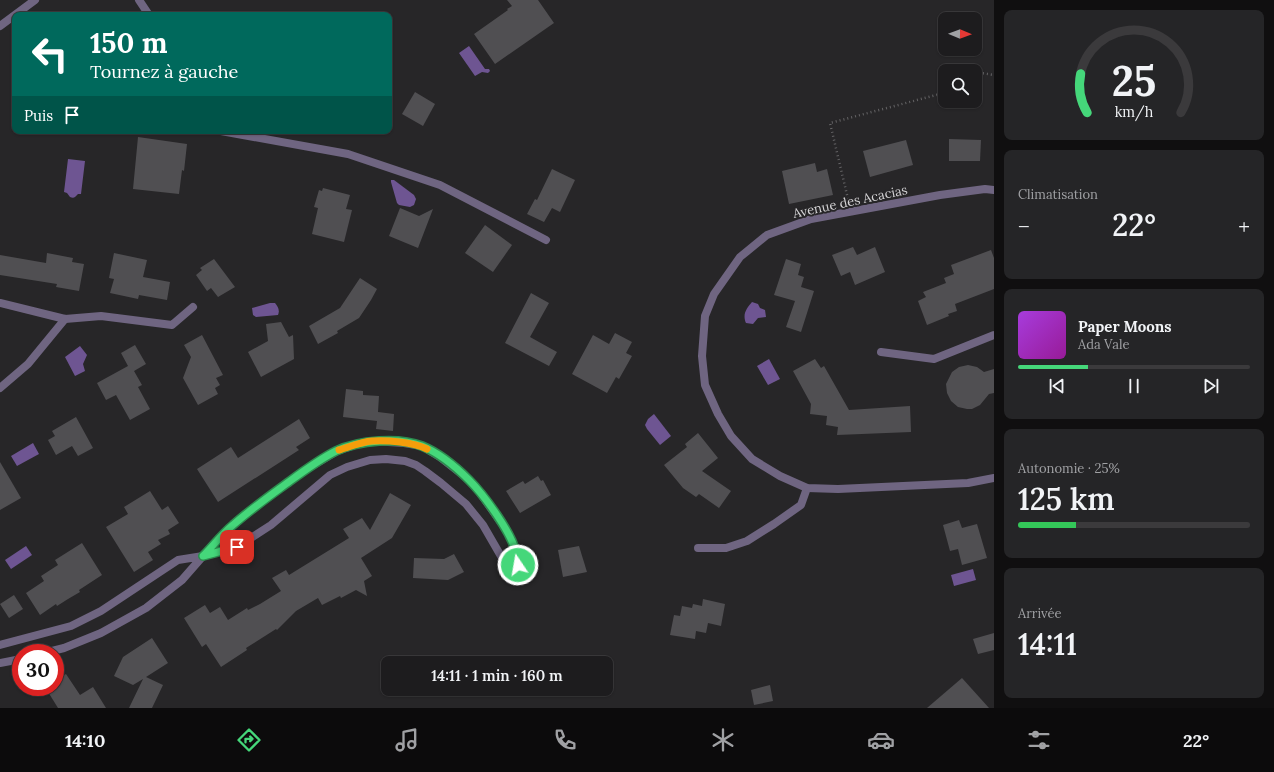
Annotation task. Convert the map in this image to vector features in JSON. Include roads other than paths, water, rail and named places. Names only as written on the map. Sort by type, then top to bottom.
[{"type":"street","points":[[19,12],[35,0]]},
{"type":"street","points":[[139,0],[147,12]]},
{"type":"street","points":[[0,26],[12,17]]},
{"type":"street","points":[[238,134],[348,154],[426,180],[440,185],[546,240]]},
{"type":"street","name":"Avenue des Acacias","points":[[994,190],[940,195],[811,219],[767,235],[740,258],[714,294],[705,316],[702,356],[705,386],[718,414],[731,436],[752,459],[780,476],[807,488],[838,489],[960,484],[994,478]]},
{"type":"street","points":[[0,303],[65,319],[101,316],[172,325],[193,307]]},
{"type":"street","points":[[0,388],[28,364],[65,319]]},
{"type":"street","points":[[881,352],[934,359],[994,335]]},
{"type":"street","points":[[0,645],[71,626],[101,611],[178,560],[203,556],[237,547],[271,525],[330,475],[347,467],[370,460],[386,459],[405,461],[416,465],[466,504],[483,525],[509,570],[518,565],[516,552],[508,534],[478,490],[440,456],[422,446],[404,443],[382,441],[361,443],[337,451],[307,469],[273,493],[232,526],[203,556],[182,580],[146,608],[101,633],[64,648]]},
{"type":"street","points":[[698,548],[726,548],[747,541],[801,505],[807,488]]},
{"type":"street","points":[[0,664],[12,661]]}]
